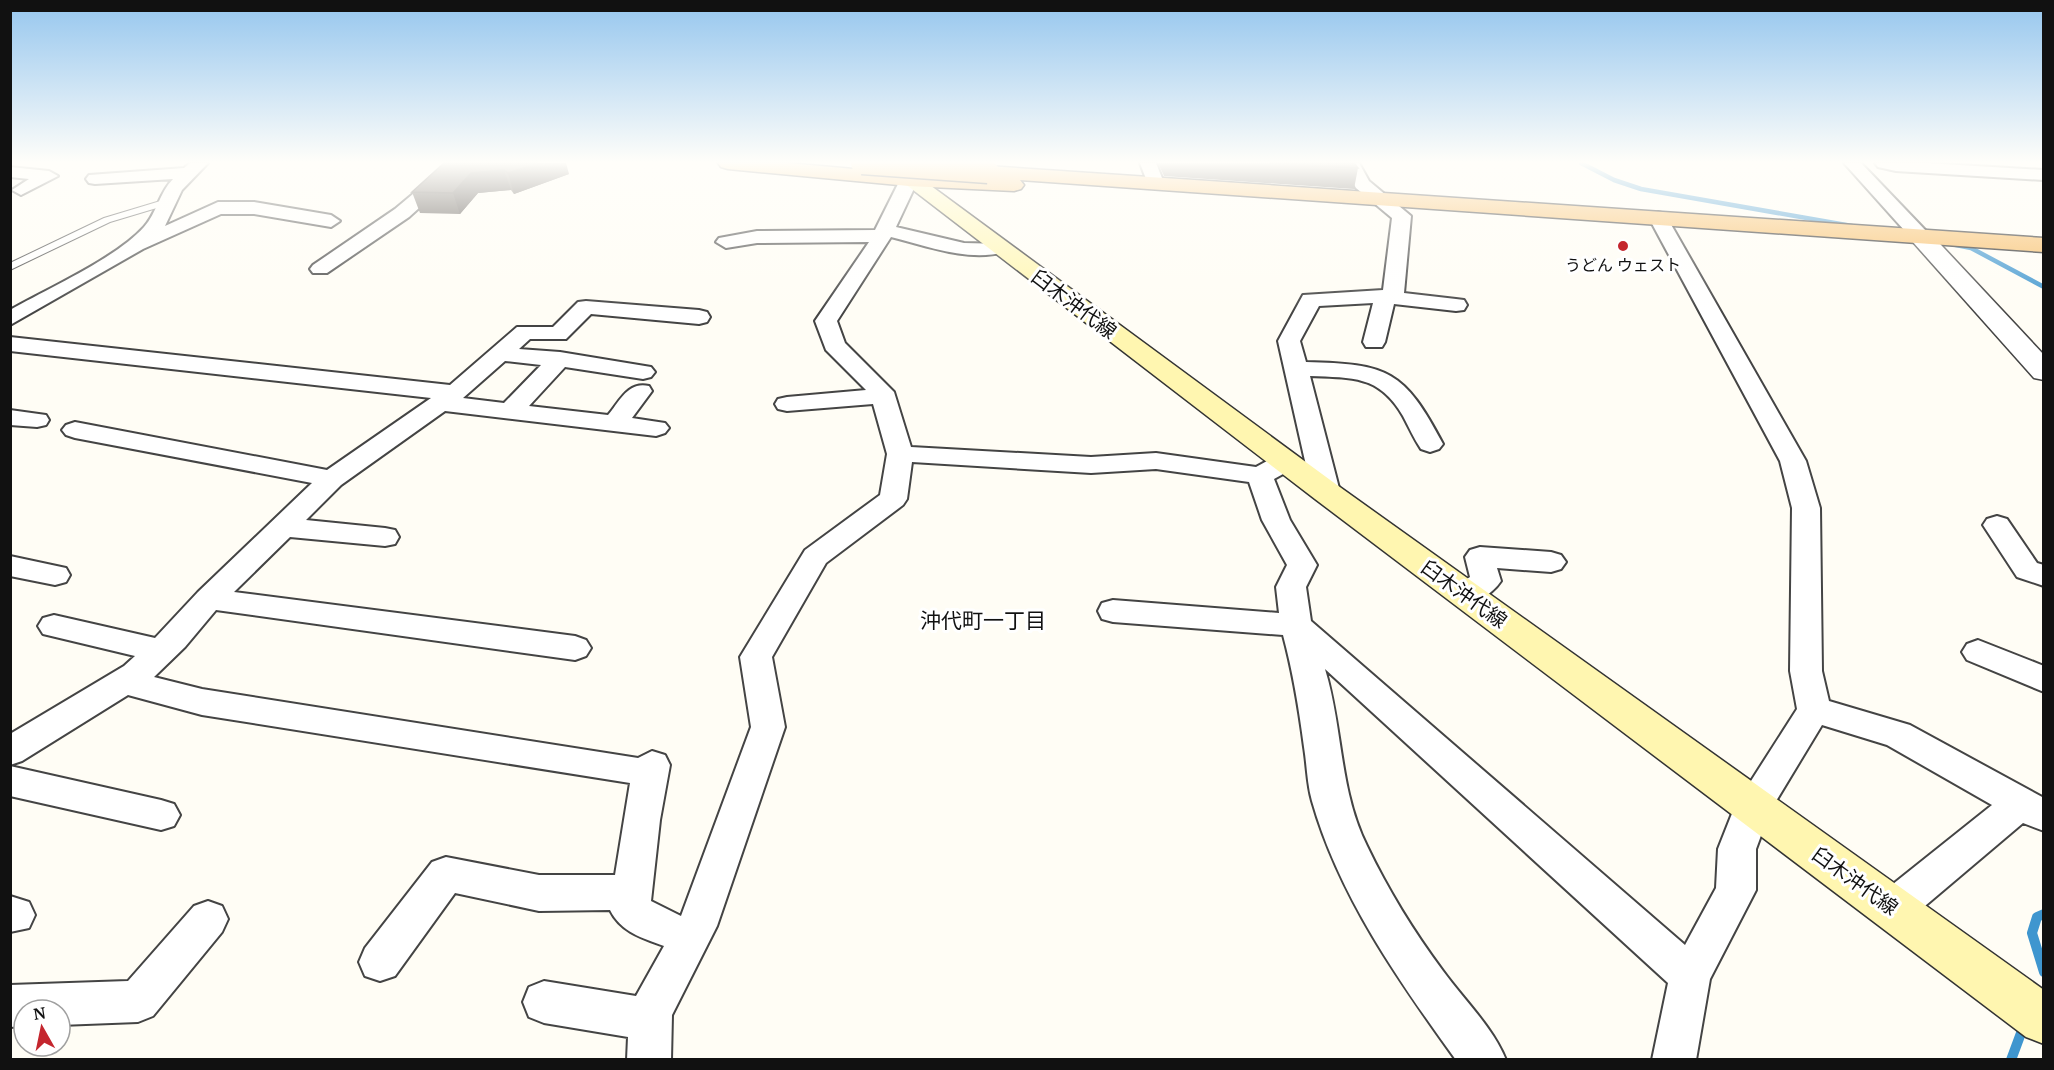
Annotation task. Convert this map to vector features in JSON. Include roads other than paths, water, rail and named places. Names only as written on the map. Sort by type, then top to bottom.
[{"type":"highway","points":[[1584,213],[2043,245]]},
{"type":"main road","name":"臼木沖代線","points":[[952,213],[1272,469],[1326,492],[2043,1020]]},
{"type":"street","points":[[131,249],[154,228],[162,213]]},
{"type":"street","points":[[10,319],[131,249],[208,213]]},
{"type":"street","points":[[283,213],[331,221]]},
{"type":"street","points":[[320,269],[402,213]]},
{"type":"street","points":[[544,1002],[650,1040],[651,1012],[690,938],[768,727],[756,657],[815,557],[893,499],[900,454],[882,392],[834,345],[826,321],[879,240],[887,213]]},
{"type":"street","points":[[1374,342],[1389,297],[1398,246],[1401,243],[1402,216],[1398,213]]},
{"type":"street","points":[[1899,213],[2043,372]]},
{"type":"street","points":[[1658,218],[1793,461],[1806,508],[1806,671],[1814,710],[1753,806],[1737,849],[1736,890],[1690,976],[1674,1059]]},
{"type":"street","points":[[726,242],[757,237],[879,240],[964,249],[999,248]]},
{"type":"street","points":[[796,256],[879,240]]},
{"type":"street","points":[[1326,492],[1289,341],[1311,300],[1389,297],[1456,305]]},
{"type":"street","points":[[10,751],[136,675],[209,599],[343,471],[447,398],[525,332],[558,334],[586,307],[699,316]]},
{"type":"street","points":[[10,345],[447,398],[510,411],[656,428]]},
{"type":"street","points":[[499,354],[560,359],[641,381],[615,423]]},
{"type":"street","points":[[510,411],[560,359]]},
{"type":"street","points":[[1295,369],[1368,371],[1380,377],[1404,395],[1430,444]]},
{"type":"street","points":[[787,404],[883,396]]},
{"type":"street","points":[[11,417],[37,420]]},
{"type":"street","points":[[116,426],[343,471]]},
{"type":"street","points":[[75,430],[343,471]]},
{"type":"street","points":[[900,454],[1091,465],[1156,461],[1272,469],[1276,520],[1302,565],[1291,587],[1296,625],[1310,675],[1330,801],[1350,850],[1386,921],[1428,984],[1484,1059]]},
{"type":"street","points":[[1997,525],[2027,570],[2043,576]]},
{"type":"street","points":[[283,527],[385,537]]},
{"type":"street","points":[[1465,594],[1486,581],[1480,557],[1551,562]]},
{"type":"street","points":[[10,566],[55,575]]},
{"type":"street","points":[[209,599],[575,648]]},
{"type":"street","points":[[1113,612],[1296,625],[1690,976]]},
{"type":"street","points":[[54,626],[161,651]]},
{"type":"street","points":[[1978,652],[2043,680]]},
{"type":"street","points":[[124,682],[202,702],[641,767],[641,820],[630,909],[648,922],[690,938]]},
{"type":"street","points":[[1814,710],[1898,735],[2032,809],[1892,909]]},
{"type":"street","points":[[10,780],[160,815]]},
{"type":"street","points":[[380,962],[446,874],[539,893],[633,892]]},
{"type":"street","points":[[10,1006],[138,1001],[207,919]]},
{"type":"lane","points":[[10,267],[107,220],[131,213]]},
{"type":"waterway","points":[[1777,213],[1852,226]]},
{"type":"waterway","points":[[1951,244],[1971,248],[2044,287]]},
{"type":"waterway","points":[[2044,914],[2037,917],[2032,933],[2044,972]]},
{"type":"waterway","points":[[2011,1060],[2024,1025]]},
{"type":"place","name":"うどん ウェスト","points":[[1623,246]]},
{"type":"district","name":"沖代町一丁目","points":[[983,621]]}]
